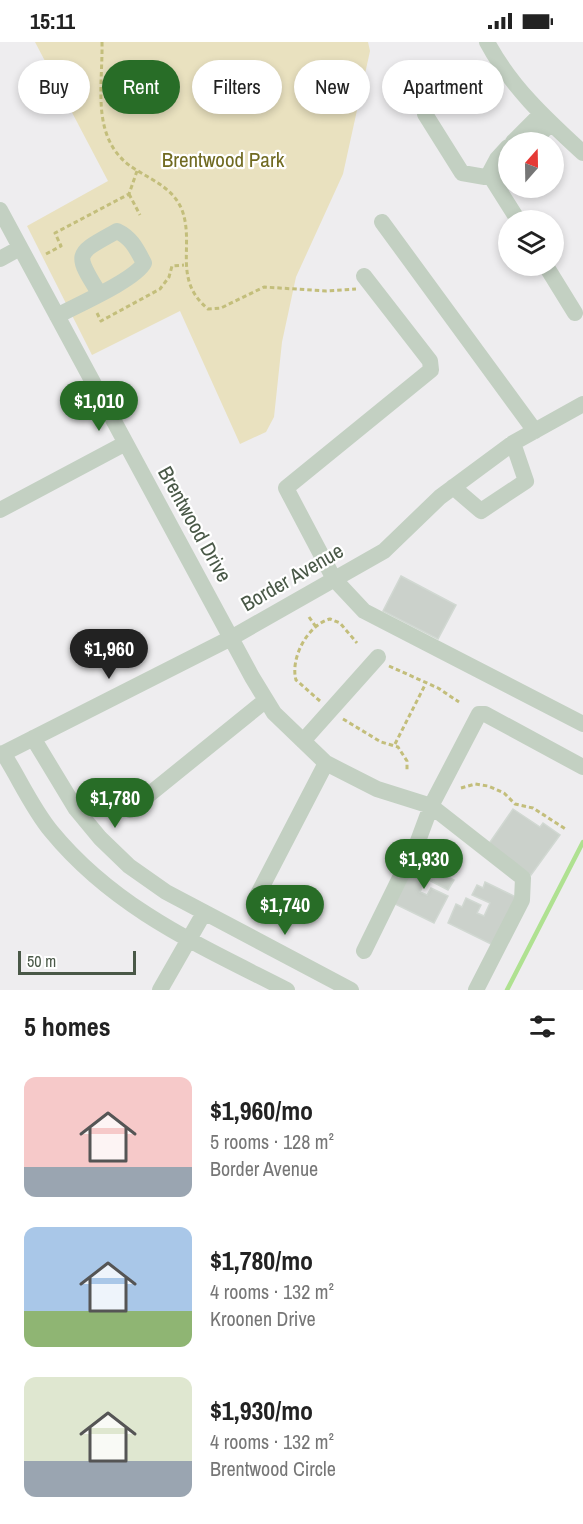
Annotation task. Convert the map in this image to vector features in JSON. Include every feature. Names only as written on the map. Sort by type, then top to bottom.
[{"type":"street","points":[[487,42],[498,63],[546,119],[583,153]]},
{"type":"street","points":[[425,114],[462,173],[485,177],[498,170]]},
{"type":"street","points":[[527,132],[546,119]]},
{"type":"street","points":[[538,132],[546,119]]},
{"type":"street","points":[[489,174],[498,158]]},
{"type":"street","points":[[489,174],[512,210]]},
{"type":"street","name":"Brentwood Drive","points":[[0,210],[124,444],[274,713],[326,763],[377,789],[431,806]]},
{"type":"street","points":[[382,222],[535,431]]},
{"type":"street","points":[[0,259],[20,248]]},
{"type":"street","points":[[552,276],[575,313]]},
{"type":"street","points":[[368,282],[430,361],[431,370],[286,488],[334,579],[373,617],[583,724]]},
{"type":"street","points":[[57,316],[99,293]]},
{"type":"street","name":"Border Avenue","points":[[2,754],[231,638],[384,551],[453,487],[513,442],[583,404]]},
{"type":"street","points":[[453,487],[481,511],[526,481],[513,442]]},
{"type":"street","points":[[0,510],[124,444]]},
{"type":"street","points":[[303,741],[382,661]]},
{"type":"street","points":[[130,810],[267,700]]},
{"type":"street","points":[[364,951],[418,841],[431,806],[479,714],[486,714],[583,767]]},
{"type":"street","points":[[33,738],[58,783],[100,838],[129,866],[166,892],[351,990]]},
{"type":"street","points":[[2,754],[49,829],[99,882],[141,913],[287,990]]},
{"type":"street","points":[[257,896],[326,763]]},
{"type":"street","points":[[431,806],[523,878],[522,900],[476,990]]},
{"type":"street","points":[[160,990],[204,913]]},
{"type":"path","points":[[102,42],[100,112],[105,133],[114,151],[137,171],[160,183],[179,205],[186,233],[184,265],[200,302],[208,309],[221,308],[264,287],[326,291],[368,282]]},
{"type":"path","points":[[46,254],[61,246],[55,233],[129,194],[137,171]]},
{"type":"path","points":[[129,194],[140,215]]},
{"type":"path","points":[[90,311],[96,312],[101,321],[160,289],[169,277],[172,266],[184,265]]},
{"type":"path","points":[[309,616],[316,628]]},
{"type":"path","points":[[324,704],[296,680],[293,665],[301,647],[325,620],[335,620],[357,643]]},
{"type":"path","points":[[382,661],[425,684],[438,688],[459,702]]},
{"type":"path","points":[[394,744],[425,684]]},
{"type":"path","points":[[339,716],[348,724],[381,742],[394,744],[407,761],[407,772]]},
{"type":"path","points":[[460,788],[476,784],[488,786],[504,793],[514,804],[533,808],[567,830]]},
{"type":"green space","name":"Brentwood Park","points":[[35,42],[368,42],[370,51],[368,60],[294,60],[294,114],[356,114],[343,174],[296,277],[282,342],[274,417],[266,432],[240,444],[180,311],[92,355],[27,226],[108,181],[73,114],[90,114],[90,60],[44,60]]},
{"type":"building","points":[[401,576],[456,605],[438,639],[383,611]]},
{"type":"building","points":[[513,809],[540,827],[543,823],[560,835],[531,875],[488,845]]},
{"type":"building","points":[[416,855],[449,871],[446,876],[454,880],[448,890],[427,879],[420,892],[427,895],[431,888],[448,896],[434,923],[393,903]]},
{"type":"building","points":[[485,882],[516,897],[493,945],[448,923],[456,904],[462,907],[466,898],[481,905],[477,913],[484,916],[490,903],[472,895],[477,885],[483,888]]},
{"type":"waterway","points":[[507,990],[583,842]]}]
